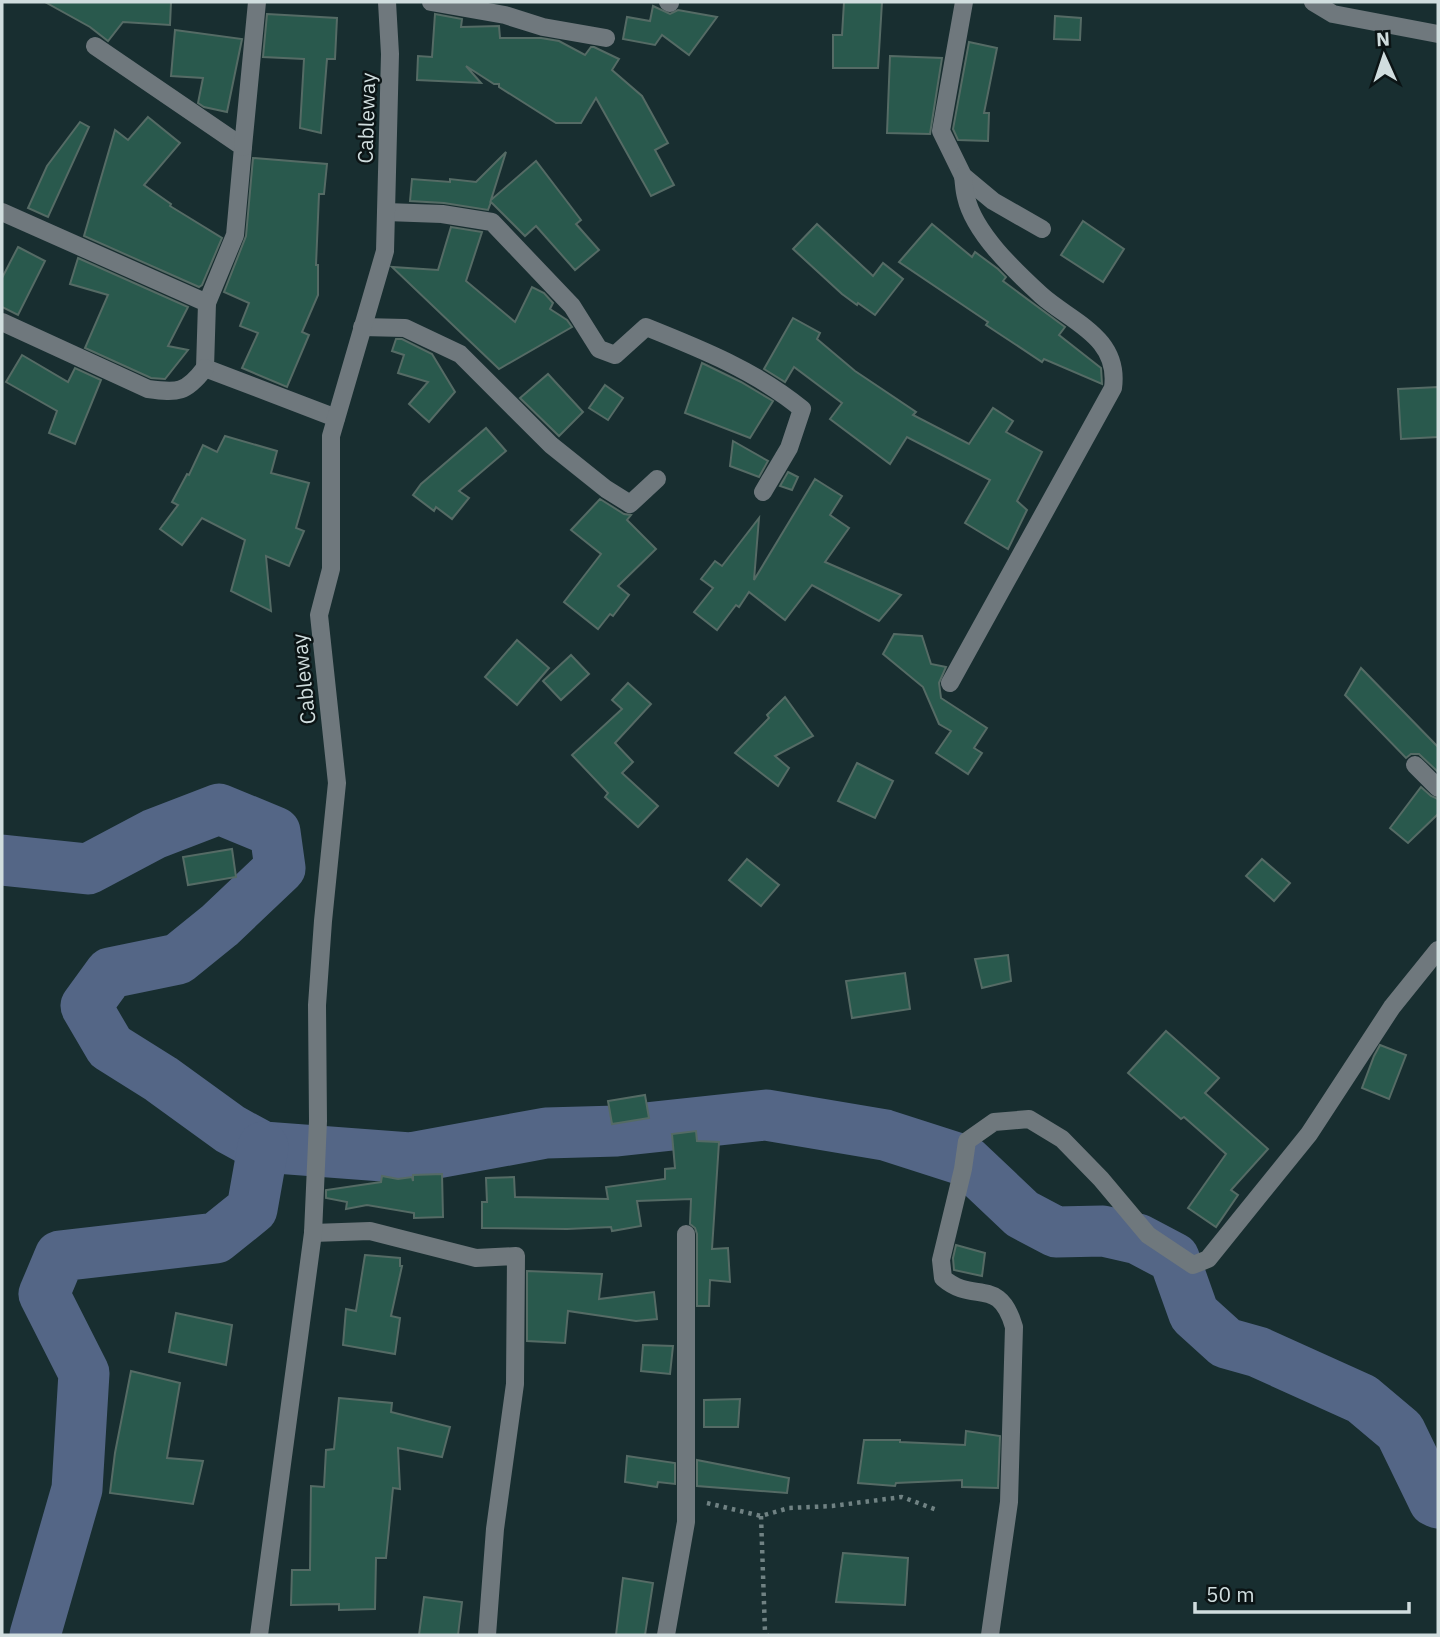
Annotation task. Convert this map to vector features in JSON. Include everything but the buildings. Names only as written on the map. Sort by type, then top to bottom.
[{"type":"street","points":[[2,322],[148,389],[174,392],[192,386],[205,368],[207,303],[235,235],[257,2]]},
{"type":"street","name":"Cableway","points":[[259,1635],[313,1233],[318,1121],[317,1005],[337,783],[319,615],[331,569],[331,436],[385,251],[390,54],[387,2]]},
{"type":"street","points":[[431,2],[505,15],[543,27],[606,38]]},
{"type":"street","points":[[950,683],[1113,388],[1114,380],[1105,349],[1093,333],[1042,296],[996,249],[975,220],[966,198],[963,176],[941,131],[964,2]]},
{"type":"street","points":[[1313,2],[1333,14],[1438,34]]},
{"type":"street","points":[[95,46],[243,147]]},
{"type":"street","points":[[963,176],[993,201],[1042,229]]},
{"type":"street","points":[[2,212],[207,303]]},
{"type":"street","points":[[386,212],[442,214],[492,222],[572,306],[599,349],[615,355],[646,327],[706,351],[779,390],[802,409],[789,448],[762,492]]},
{"type":"street","points":[[362,327],[405,328],[460,354],[551,445],[606,489],[630,504],[657,480]]},
{"type":"street","points":[[205,368],[336,418]]},
{"type":"street","points":[[1415,765],[1438,788]]},
{"type":"street","points":[[990,1635],[1009,1502],[1014,1327],[1008,1307],[997,1296],[954,1286],[943,1278],[941,1260],[963,1169],[967,1140],[994,1122],[1029,1119],[1062,1139],[1101,1179],[1147,1235],[1193,1265],[1208,1259],[1309,1134],[1392,1007],[1438,950]]},
{"type":"street","points":[[313,1233],[370,1231],[476,1258],[516,1256],[515,1384],[495,1529],[487,1635]]},
{"type":"street","points":[[666,1635],[685,1522],[686,1234]]},
{"type":"path","points":[[686,1497],[761,1516],[789,1508],[832,1506],[902,1497],[937,1510]]},
{"type":"path","points":[[761,1516],[767,1635]]},
{"type":"waterway","points":[[2,860],[88,869],[154,834],[219,809],[275,832],[280,868],[220,925],[178,959],[110,973],[86,1006],[110,1047],[161,1079],[230,1129],[263,1147],[410,1158],[546,1133],[617,1131],[766,1115],[885,1135],[966,1161],[1022,1214],[1056,1232],[1103,1231],[1138,1239],[1174,1258],[1194,1314],[1226,1343],[1258,1352],[1362,1399],[1400,1431],[1434,1501],[1438,1503]]},
{"type":"waterway","points":[[35,1635],[77,1489],[84,1373],[44,1294],[60,1256],[216,1238],[252,1209],[263,1147]]}]
